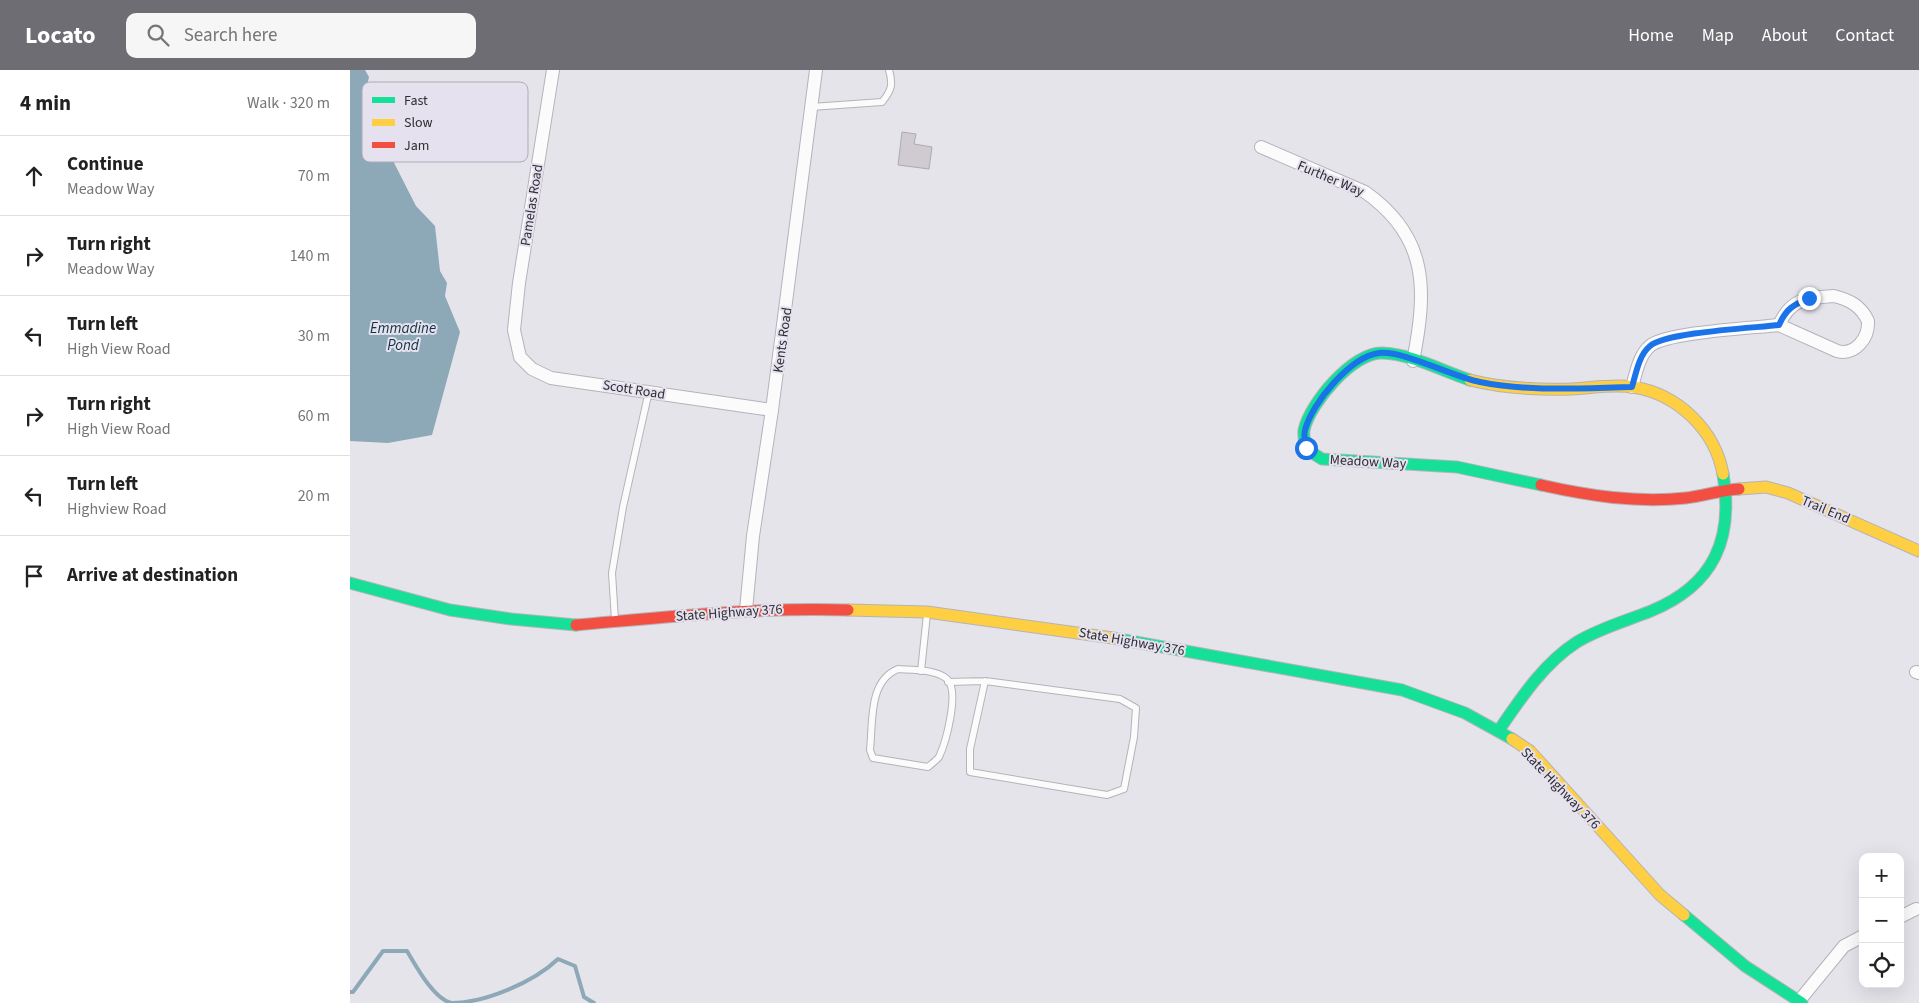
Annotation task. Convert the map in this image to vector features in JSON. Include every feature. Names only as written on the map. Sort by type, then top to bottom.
[{"type":"main road","name":"Meadow Way","points":[[1499,730],[1515,706],[1550,666],[1577,642],[1674,600],[1706,573],[1720,549],[1726,533],[1728,510],[1727,490],[1716,448],[1698,423],[1668,399],[1632,387],[1552,389],[1480,382],[1395,354],[1378,353],[1361,360],[1344,372],[1332,384],[1309,419],[1304,432],[1306,448],[1322,459],[1458,467],[1595,497],[1634,500],[1687,498],[1727,490]]},
{"type":"main road","name":"Trail End","points":[[1727,490],[1766,487],[1788,493],[1919,551]]},
{"type":"main road","name":"State Highway 376","points":[[350,583],[450,610],[571,625],[746,610],[798,608],[927,612],[1099,635],[1402,690],[1465,713],[1499,730],[1530,752],[1660,895],[1745,966],[1800,1002]]},
{"type":"street","name":"Pamelas Road","points":[[514,340],[519,282],[553,70]]},
{"type":"street","name":"Kents Road","points":[[746,610],[754,536],[816,70]]},
{"type":"street","name":"Further Way","points":[[1261,147],[1365,192],[1380,202],[1407,233],[1418,258],[1421,274],[1420,326],[1413,360]]},
{"type":"street","points":[[1632,387],[1638,365],[1646,350],[1657,341],[1779,325],[1844,354],[1856,350],[1869,328],[1864,313],[1857,305],[1834,296],[1809,298],[1790,306],[1785,311],[1779,325]]},
{"type":"street","name":"Scott Road","points":[[514,340],[520,356],[527,364],[551,378],[772,410]]},
{"type":"street","points":[[1904,915],[1916,909]]},
{"type":"street","points":[[1800,1002],[1844,946],[1859,938]]},
{"type":"lane","points":[[811,107],[882,102],[890,93],[892,83],[888,70]]},
{"type":"lane","points":[[616,621],[612,573],[623,507],[648,391]]},
{"type":"lane","points":[[921,671],[927,612]]},
{"type":"lane","points":[[898,669],[921,671],[938,675],[948,682],[954,690],[946,736],[938,759],[928,767],[873,758],[870,750],[876,691],[881,681],[889,672],[898,669]]},
{"type":"lane","points":[[948,682],[985,681],[1120,699],[1136,708],[1134,737],[1124,789],[1107,795],[970,772],[970,748],[985,681]]},
{"type":"water","name":"Emmadine Pond","points":[[350,70],[365,70],[369,77],[368,82],[362,82],[362,162],[394,162],[416,206],[435,226],[440,271],[447,283],[445,296],[460,332],[432,435],[388,443],[350,441]]},
{"type":"building","points":[[902,132],[916,134],[914,144],[932,147],[929,169],[898,165]]},
{"type":"waterway","points":[[350,992],[353,992],[383,951],[407,951],[420,973],[432,988],[444,1000],[451,1003],[479,999],[508,990],[536,976],[558,959],[575,966],[584,997],[594,1003]]},
{"type":"traffic: fast","points":[[1470,380],[1404,356],[1382,353],[1371,355],[1358,361],[1346,370],[1334,381],[1315,406],[1304,430],[1306,449],[1322,459],[1457,467],[1541,485]]},
{"type":"traffic: fast","points":[[1499,730],[1534,682],[1565,650],[1595,633],[1651,611],[1673,600],[1690,588],[1704,573],[1715,557],[1722,539],[1726,497],[1723,474]]},
{"type":"traffic: fast","points":[[350,583],[450,610],[511,619],[576,625]]},
{"type":"traffic: fast","points":[[1113,638],[1402,690],[1465,713],[1512,739]]},
{"type":"traffic: fast","points":[[1684,915],[1745,966],[1802,1003]]},
{"type":"traffic: slow","points":[[1470,380],[1507,387],[1533,389],[1618,386],[1649,391],[1665,397],[1679,406],[1703,429],[1719,458],[1723,474]]},
{"type":"traffic: slow","points":[[1739,489],[1766,487],[1788,493],[1919,551]]},
{"type":"traffic: slow","points":[[848,610],[927,612],[1113,638]]},
{"type":"traffic: slow","points":[[1512,739],[1530,751],[1660,895],[1684,915]]},
{"type":"traffic: jam","points":[[1541,485],[1613,498],[1649,500],[1686,498],[1739,489]]},
{"type":"traffic: jam","points":[[576,625],[746,611],[848,610]]},
{"type":"route","points":[[1306,448],[1304,432],[1309,419],[1332,384],[1344,372],[1361,360],[1378,353],[1395,354],[1480,382],[1552,389],[1632,387],[1638,365],[1646,350],[1657,341],[1779,325],[1785,311],[1790,306],[1809,298]]}]
